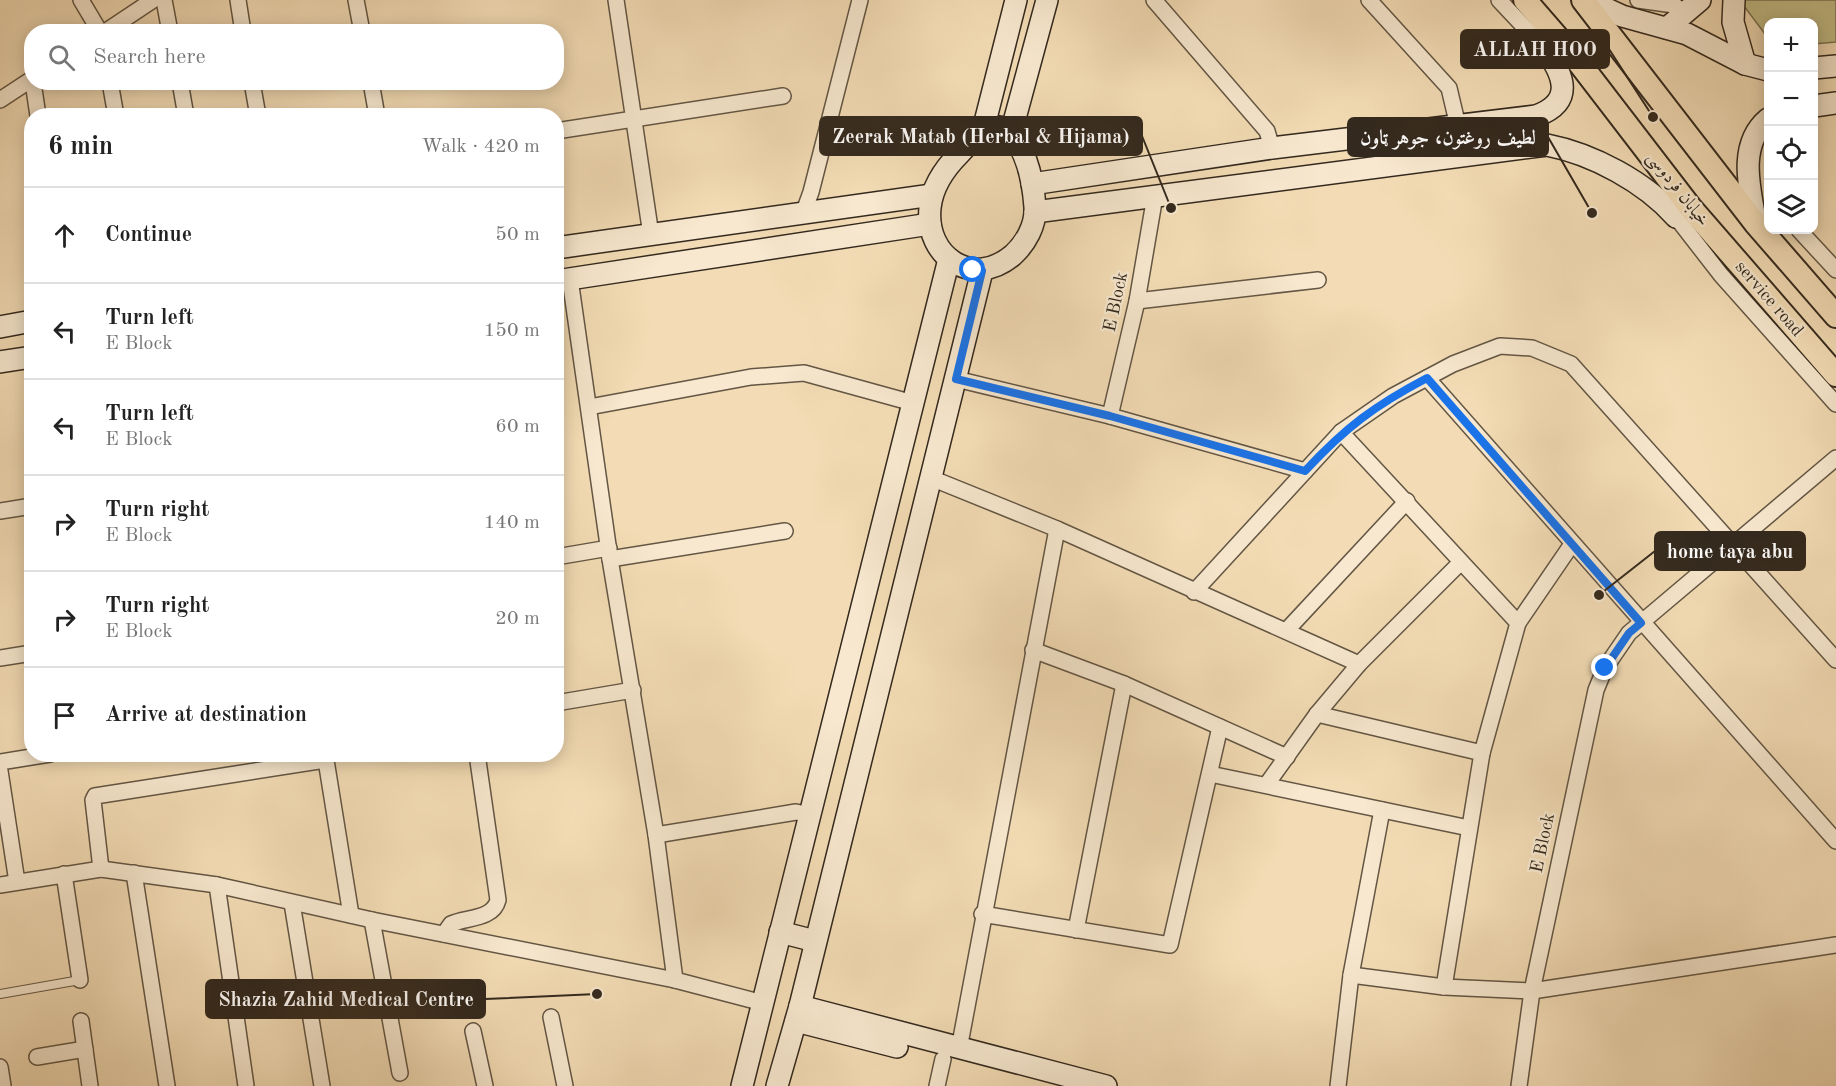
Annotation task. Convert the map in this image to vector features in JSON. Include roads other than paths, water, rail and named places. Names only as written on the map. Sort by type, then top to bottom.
[{"type":"main road","name":"خیابان فردوسی","points":[[1525,0],[1552,43],[1683,212],[1836,375]]},
{"type":"main road","points":[[1585,0],[1836,316]]},
{"type":"street","points":[[81,0],[95,24]]},
{"type":"street","points":[[117,24],[153,0]]},
{"type":"street","points":[[164,0],[168,24]]},
{"type":"street","points":[[238,0],[242,24]]},
{"type":"street","points":[[356,0],[360,24]]},
{"type":"street","points":[[615,0],[651,235]]},
{"type":"street","points":[[803,214],[811,192],[860,0]]},
{"type":"street","points":[[983,130],[1016,0]]},
{"type":"street","points":[[1011,133],[1047,0]]},
{"type":"street","points":[[1154,0],[1267,131],[1272,148]]},
{"type":"street","points":[[1370,0],[1449,88],[1458,126]]},
{"type":"street","points":[[1032,184],[1272,148],[1536,116],[1555,105],[1563,83],[1552,43],[1499,0]]},
{"type":"street","points":[[1585,0],[1622,16],[1702,40],[1745,64],[1764,69]]},
{"type":"street","points":[[1638,0],[1693,7]]},
{"type":"street","points":[[1734,0],[1733,22],[1745,64]]},
{"type":"street","points":[[1667,28],[1693,7]]},
{"type":"street","points":[[1818,68],[1836,66]]},
{"type":"street","points":[[0,100],[24,86]]},
{"type":"street","points":[[34,90],[37,108]]},
{"type":"street","points":[[111,90],[115,108]]},
{"type":"street","points":[[181,90],[185,108]]},
{"type":"street","points":[[253,90],[257,108]]},
{"type":"street","points":[[372,90],[376,108]]},
{"type":"street","points":[[564,129],[783,96]]},
{"type":"street","points":[[1818,105],[1836,103]]},
{"type":"street","points":[[1762,220],[1748,167],[1749,153],[1757,131],[1764,123]]},
{"type":"street","points":[[997,126],[1011,133],[1025,161],[1032,184],[1035,212],[1032,228],[1015,252],[998,265],[982,271],[966,268],[949,259],[937,245],[930,224],[932,195],[952,160],[983,130],[997,126]]},
{"type":"street","points":[[1035,212],[1547,145],[1573,152],[1629,180],[1683,212]]},
{"type":"street","points":[[564,247],[932,195]]},
{"type":"street","name":"E Block","points":[[1110,416],[1137,301],[1155,196]]},
{"type":"street","name":"service road","points":[[1683,212],[1721,275],[1836,404]]},
{"type":"street","points":[[564,280],[930,224]]},
{"type":"street","points":[[1803,234],[1836,270]]},
{"type":"street","points":[[769,1086],[743,1083],[949,259]]},
{"type":"street","points":[[777,1086],[798,1013],[982,271]]},
{"type":"street","points":[[1137,301],[1318,280]]},
{"type":"street","points":[[564,285],[590,407],[610,554],[656,835],[675,980]]},
{"type":"street","points":[[0,327],[24,322]]},
{"type":"street","points":[[1194,592],[1341,432],[1393,396],[1474,354],[1500,346],[1532,348],[1571,364],[1836,660]]},
{"type":"street","points":[[0,362],[24,358]]},
{"type":"street","points":[[590,407],[751,376],[804,373],[913,403]]},
{"type":"street","points":[[1427,378],[1641,623],[1836,841]]},
{"type":"street","points":[[956,379],[1110,416],[1305,471]]},
{"type":"street","points":[[1341,432],[1518,623]]},
{"type":"street","name":"E Block","points":[[1520,1086],[1532,991],[1596,690],[1605,668],[1620,645],[1641,623],[1836,458]]},
{"type":"street","points":[[931,478],[1057,529],[1359,664]]},
{"type":"street","points":[[1286,631],[1407,501]]},
{"type":"street","points":[[0,511],[24,507]]},
{"type":"street","points":[[937,1086],[951,1054],[982,914],[1057,529]]},
{"type":"street","points":[[564,556],[610,554],[785,531]]},
{"type":"street","points":[[1444,987],[1482,753],[1518,623],[1572,544]]},
{"type":"street","points":[[1267,784],[1317,714],[1359,664],[1460,563]]},
{"type":"street","points":[[1033,650],[1124,684],[1287,757]]},
{"type":"street","points":[[0,658],[24,654]]},
{"type":"street","points":[[1077,930],[1124,684]]},
{"type":"street","points":[[564,702],[633,690]]},
{"type":"street","points":[[1317,714],[1482,753]]},
{"type":"street","points":[[982,914],[1170,945],[1220,727]]},
{"type":"street","points":[[0,762],[24,758]]},
{"type":"street","points":[[101,869],[93,800],[101,793],[294,762]]},
{"type":"street","points":[[326,762],[351,915]]},
{"type":"street","points":[[444,934],[451,924],[488,913],[496,906],[498,900],[478,762]]},
{"type":"street","points":[[0,771],[17,882]]},
{"type":"street","points":[[1210,774],[1267,784],[1468,828]]},
{"type":"street","points":[[1338,1086],[1351,975],[1382,810]]},
{"type":"street","points":[[656,835],[796,812],[811,815]]},
{"type":"street","points":[[0,885],[101,869],[216,885],[372,921],[675,980],[763,1003]]},
{"type":"street","points":[[134,873],[167,1086]]},
{"type":"street","points":[[64,874],[80,981]]},
{"type":"street","points":[[795,874],[828,886]]},
{"type":"street","points":[[216,885],[246,1086]]},
{"type":"street","points":[[292,903],[322,1086]]},
{"type":"street","points":[[372,921],[399,1073]]},
{"type":"street","points":[[780,932],[815,941]]},
{"type":"street","points":[[1351,975],[1444,987],[1532,991],[1836,945]]},
{"type":"street","points":[[798,1013],[951,1054],[1052,1086]]},
{"type":"street","points":[[551,1017],[565,1086]]},
{"type":"street","points":[[81,1021],[90,1086]]},
{"type":"street","points":[[473,1032],[485,1086]]},
{"type":"street","points":[[37,1057],[85,1049]]},
{"type":"street","points":[[951,1054],[1106,1086]]},
{"type":"street","points":[[0,1067],[3,1086]]},
{"type":"lane","points":[[0,994],[80,981]]},
{"type":"place","name":"ALLAH HOO","points":[[1653,117]]},
{"type":"place","name":"Zeerak Matab (Herbal & Hijama)","points":[[1171,208]]},
{"type":"place","name":"لطیف روغتون، جوهر ټاون","points":[[1592,213]]},
{"type":"place","name":"home taya abu","points":[[1599,595]]},
{"type":"place","name":"Shazia Zahid Medical Centre","points":[[597,994]]}]
